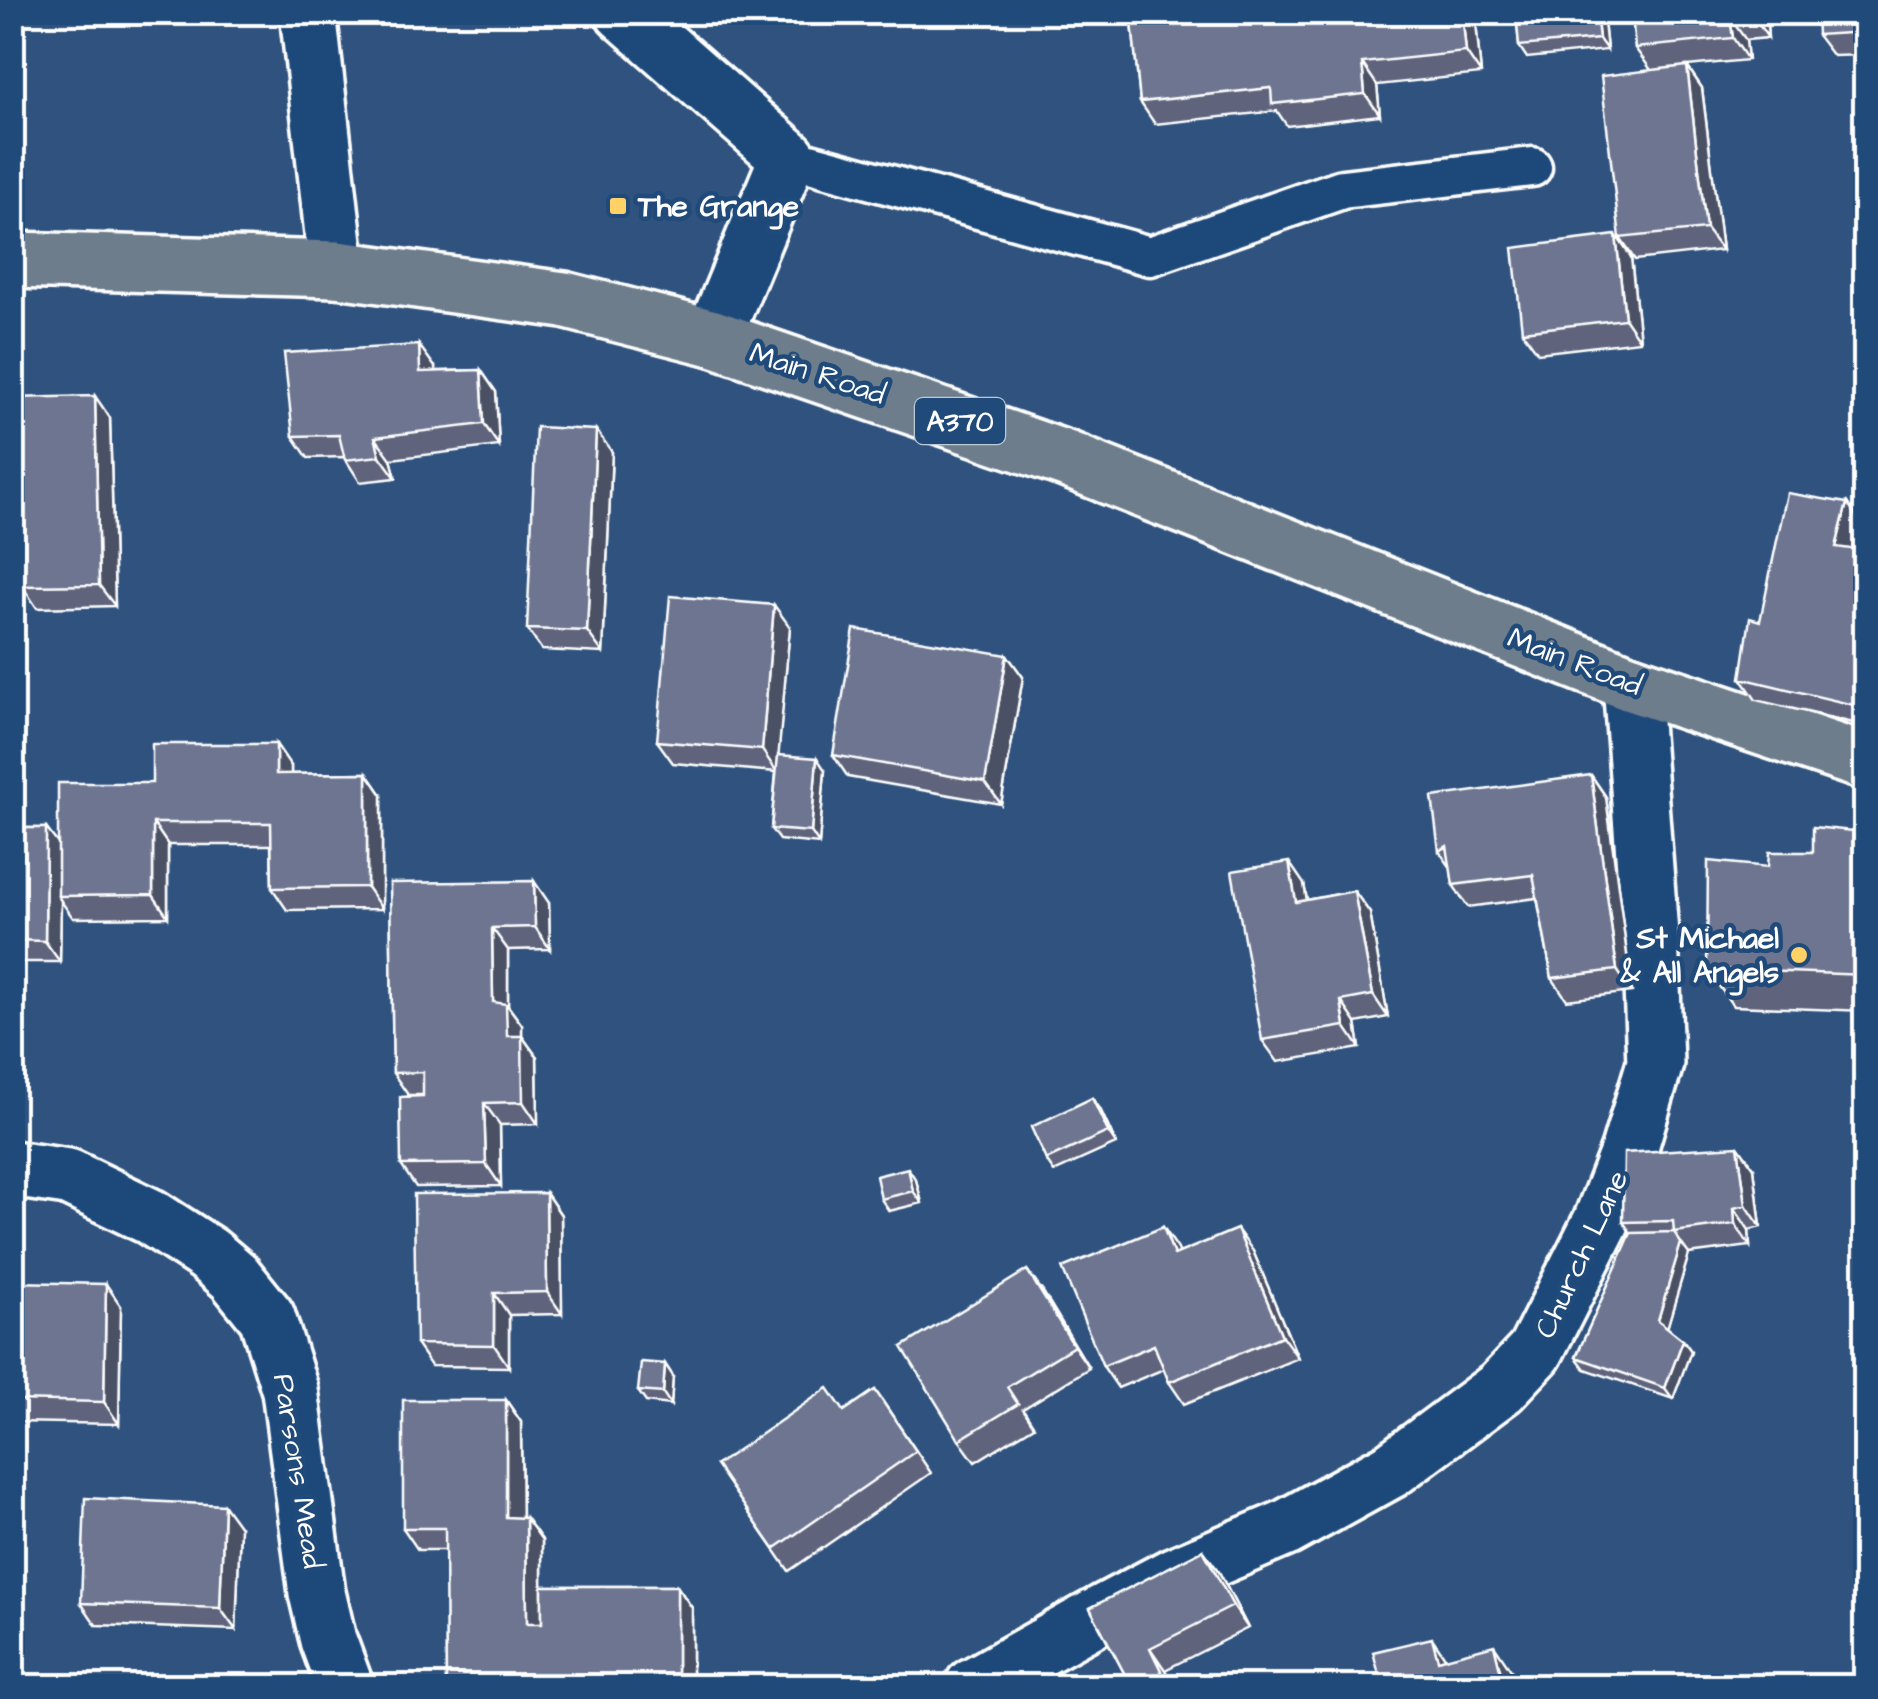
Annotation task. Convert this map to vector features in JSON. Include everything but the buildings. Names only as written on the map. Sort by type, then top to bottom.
[{"type":"main road","name":"Main Road","points":[[12,260],[336,269],[564,300],[714,338],[1066,459],[1631,683],[1866,762]]},
{"type":"street","points":[[308,12],[336,269]]},
{"type":"street","points":[[624,12],[788,157],[714,338]]},
{"type":"street","name":"Church Lane","points":[[973,1686],[1122,1602],[1286,1528],[1391,1470],[1501,1388],[1535,1352],[1601,1222],[1629,1150],[1654,1063],[1650,934],[1631,683]]},
{"type":"street","name":"Parsons Mead","points":[[12,1169],[68,1178],[151,1217],[234,1276],[267,1318],[290,1390],[317,1593],[328,1640],[345,1686]]},
{"type":"lane","points":[[788,157],[1150,256],[1342,189],[1532,167]]},
{"type":"place","name":"The Grange","points":[[618,206]]},
{"type":"place","name":"St Michael & All Angels","points":[[1799,955]]}]
